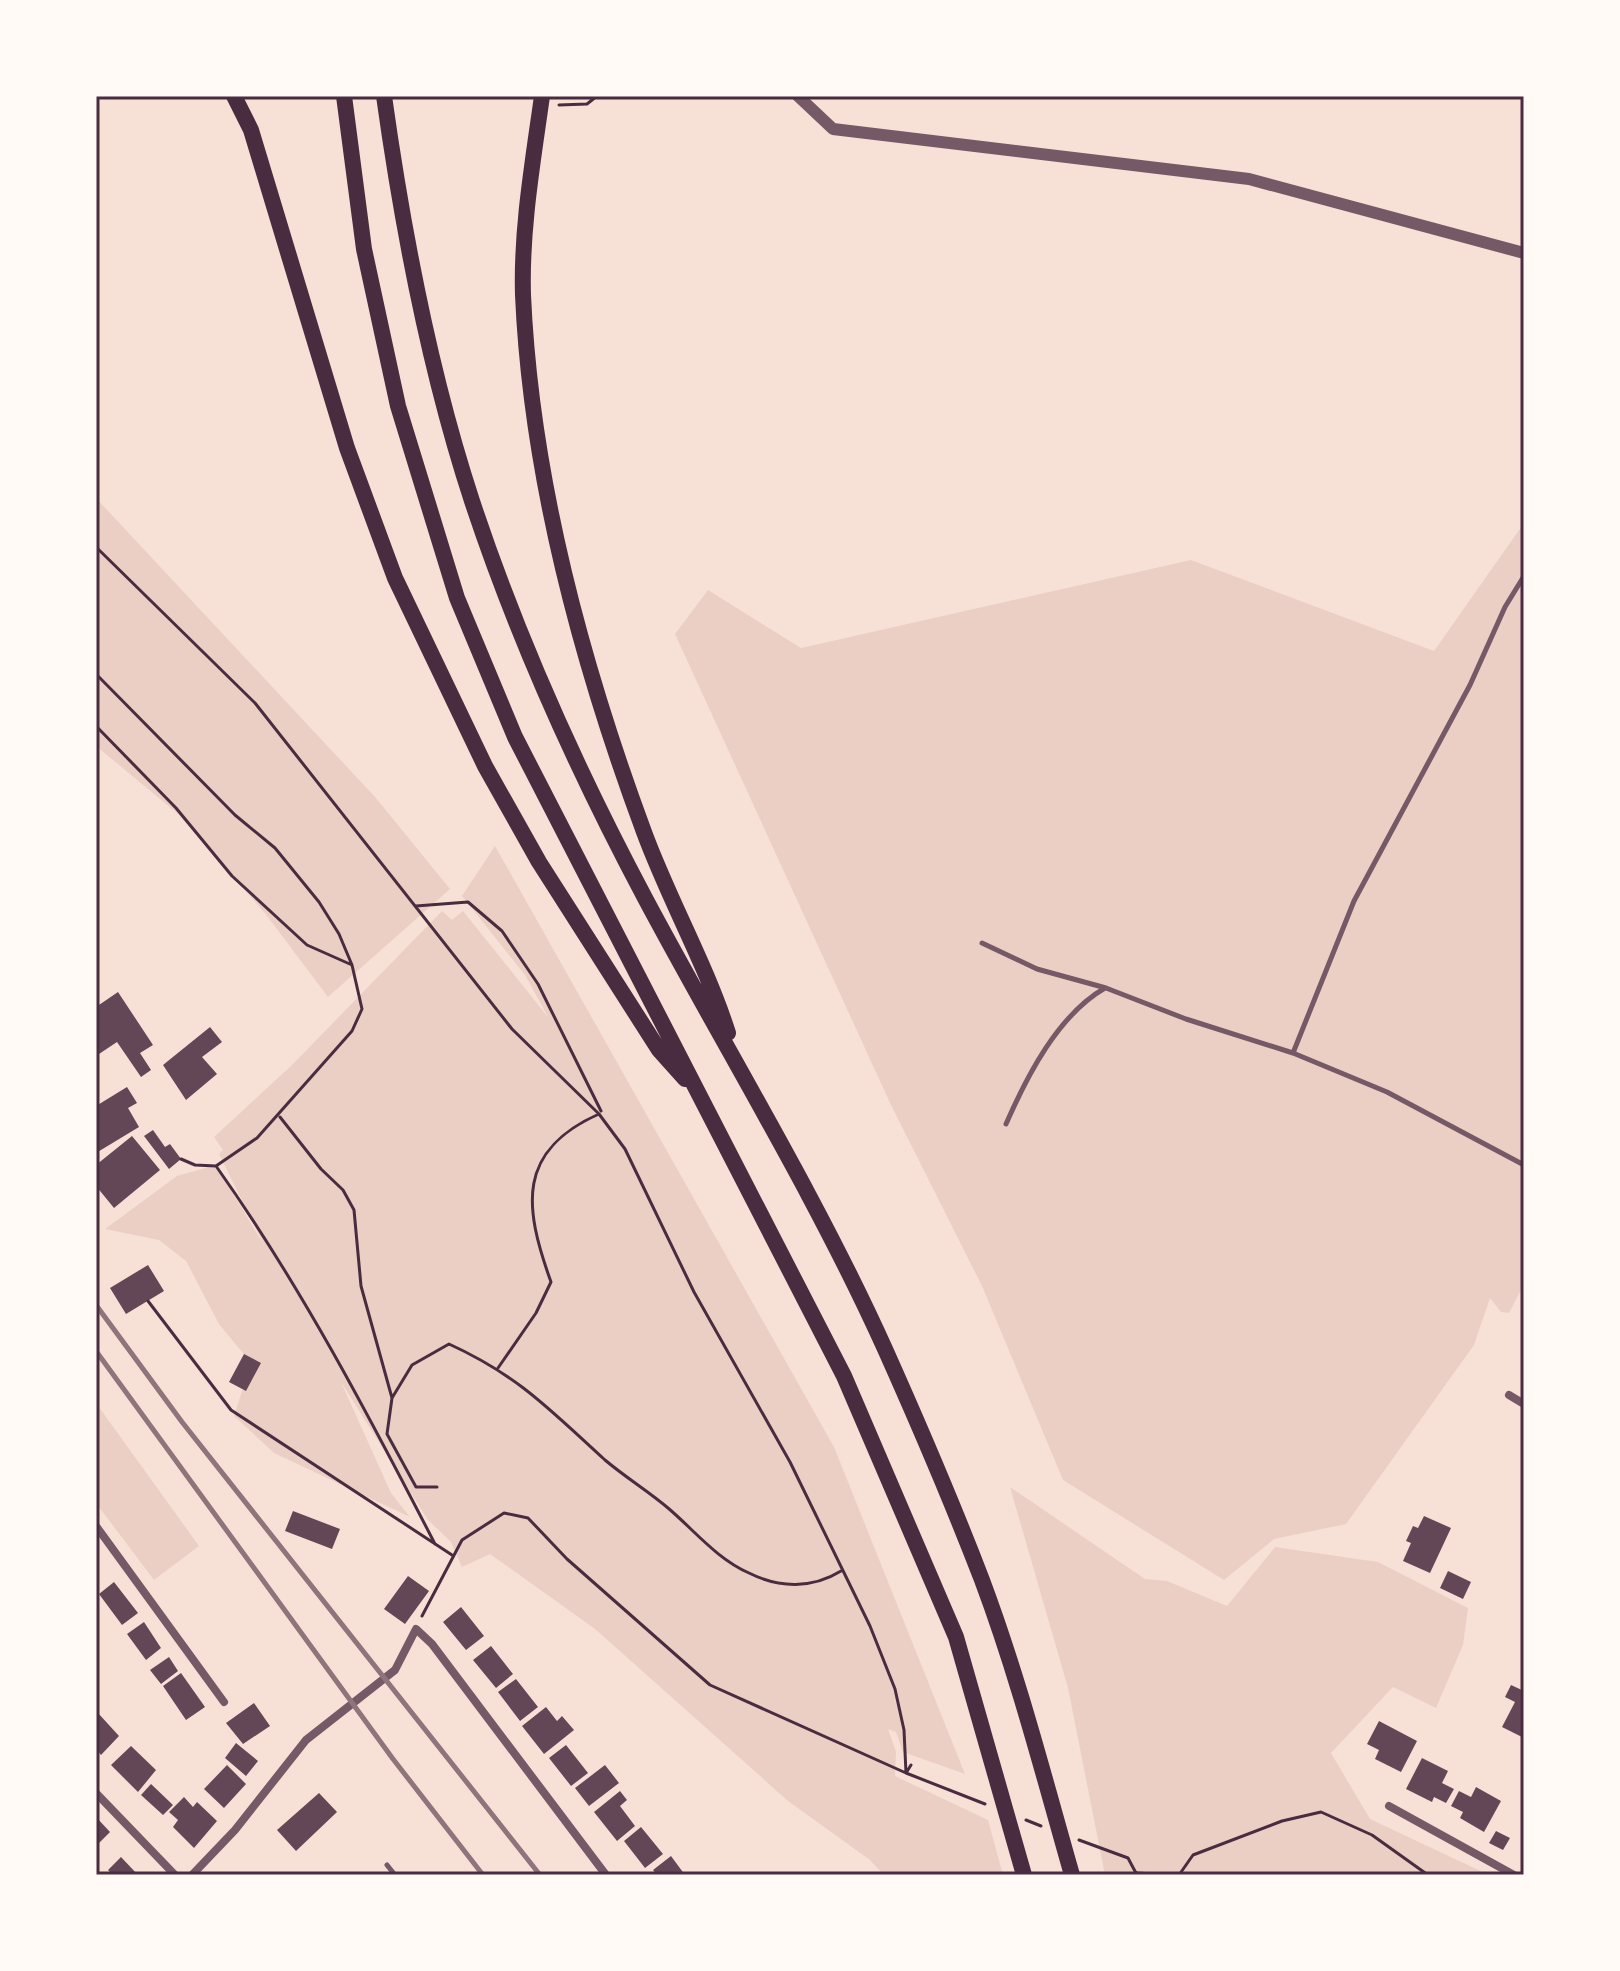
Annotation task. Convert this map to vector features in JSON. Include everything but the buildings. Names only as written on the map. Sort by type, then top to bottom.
[{"type":"highway","points":[[234,96],[251,130],[347,448],[395,578],[485,766],[539,862],[659,1050],[699,1095]]},
{"type":"highway","points":[[344,96],[364,249],[398,406],[457,598],[515,737],[844,1376],[956,1637],[1024,1875]]},
{"type":"highway","points":[[384,96],[414,274],[471,499],[570,747],[644,896],[786,1152],[884,1345],[983,1584],[1072,1875]]},
{"type":"highway","points":[[542,101],[527,209],[523,293],[531,382],[547,484],[599,702],[645,834],[717,1001],[739,1068]]},
{"type":"street","points":[[798,96],[833,129],[1249,179],[1524,253]]},
{"type":"street","points":[[1509,1395],[1524,1404]]},
{"type":"street","points":[[96,1526],[224,1702]]},
{"type":"street","points":[[192,1875],[235,1830],[306,1740],[395,1670],[416,1629],[432,1644],[606,1875]]},
{"type":"street","points":[[96,1793],[175,1875]]},
{"type":"street","points":[[1389,1806],[1514,1875]]},
{"type":"lane","points":[[1293,1053],[1354,901],[1470,685],[1505,607],[1524,576]]},
{"type":"lane","points":[[982,943],[1037,969],[1106,988],[1186,1019],[1293,1053],[1387,1092],[1524,1165]]},
{"type":"lane","points":[[1006,1124],[1019,1096],[1074,1012],[1106,988]]},
{"type":"lane","points":[[387,1865],[395,1875]]},
{"type":"path","points":[[542,101],[587,104],[597,96]]},
{"type":"path","points":[[96,547],[255,703],[512,1029],[600,1112]]},
{"type":"path","points":[[96,674],[235,815],[275,848],[326,912],[352,965],[362,1009],[352,1031],[257,1138],[216,1166],[195,1165],[181,1159]]},
{"type":"path","points":[[96,726],[176,808],[232,876],[307,945],[352,965]]},
{"type":"path","points":[[416,906],[468,902],[502,931],[538,984],[600,1112],[625,1149],[656,1206],[694,1292],[790,1462],[870,1626],[895,1689],[904,1730],[906,1773]]},
{"type":"path","points":[[498,1368],[536,1313],[551,1282],[538,1247],[531,1208],[533,1175],[569,1128],[600,1112]]},
{"type":"path","points":[[279,1115],[321,1169],[343,1190],[354,1210],[361,1286],[392,1398]]},
{"type":"path","points":[[216,1166],[270,1242],[342,1363],[435,1544]]},
{"type":"path","points":[[148,1301],[231,1410],[452,1555]]},
{"type":"path","points":[[437,1487],[416,1487],[387,1434],[392,1398],[412,1365],[449,1344],[498,1368],[556,1412],[607,1461],[667,1507],[704,1543],[747,1573],[785,1586],[825,1581],[841,1571]]},
{"type":"path","points":[[416,1629],[462,1540],[504,1513],[528,1518],[567,1559],[710,1685],[949,1791]]},
{"type":"path","points":[[906,1773],[911,1765]]},
{"type":"path","points":[[1179,1875],[1193,1855],[1282,1821],[1321,1812],[1372,1835],[1428,1875]]},
{"type":"path","points":[[1128,1858],[1137,1874],[1170,1875]]},
{"type":"shaded area","points":[[96,498],[376,798],[450,889],[328,997],[264,912],[177,813],[96,746]]},
{"type":"shaded area","points":[[1524,523],[1524,1284],[1509,1313],[1501,1312],[1490,1298],[1474,1345],[1346,1524],[1274,1539],[1224,1580],[1063,1480],[982,1286],[891,1105],[675,634],[708,590],[801,648],[1191,560],[1434,651]]},
{"type":"shaded area","points":[[495,846],[834,1447],[965,1774],[903,1752],[896,1732],[888,1729],[896,1752],[895,1776],[988,1820],[1003,1875],[884,1875],[870,1860],[788,1801],[595,1629],[490,1554],[462,1567],[451,1542],[428,1520],[341,1382],[391,1493],[410,1517],[274,1453],[234,1416],[251,1363],[219,1324],[186,1261],[159,1240],[105,1229],[177,1176],[216,1165],[264,1245],[219,1154],[223,1150],[214,1137],[292,1065],[442,911],[452,920],[463,911],[548,1017],[525,975],[462,896]]},
{"type":"shaded area","points":[[96,1403],[199,1546],[154,1580],[96,1503]]},
{"type":"shaded area","points":[[1010,1487],[1145,1579],[1167,1581],[1227,1606],[1275,1547],[1378,1562],[1468,1608],[1463,1645],[1436,1708],[1393,1687],[1331,1753],[1370,1819],[1489,1875],[1105,1875],[1068,1688]]},
{"type":"railway","points":[[96,1305],[182,1422],[540,1875]]},
{"type":"railway","points":[[96,1351],[393,1759],[483,1875]]}]
